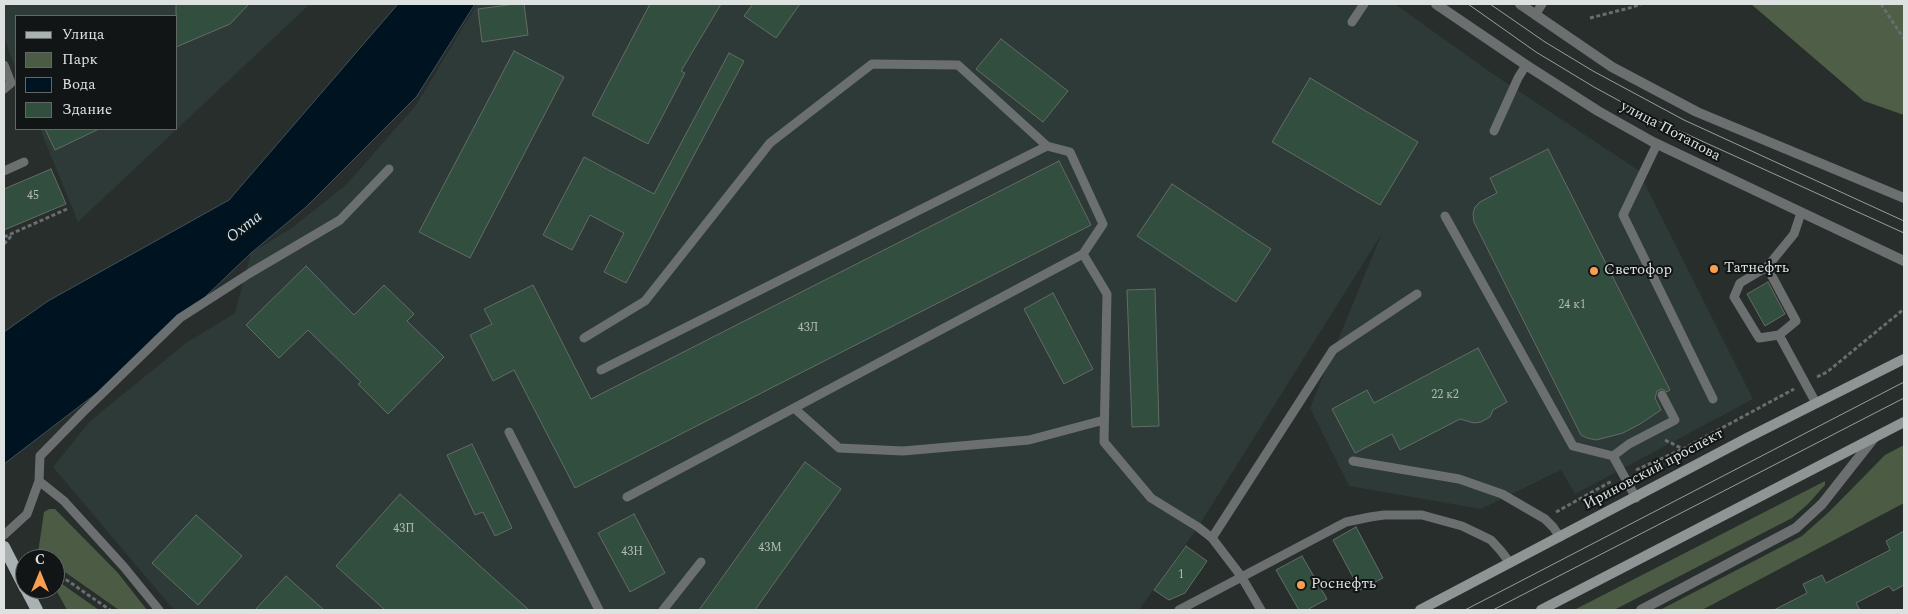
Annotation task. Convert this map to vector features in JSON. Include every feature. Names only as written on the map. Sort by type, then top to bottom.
[{"type":"main road","name":"Ириновский проспект","points":[[1420,610],[1904,359]]},
{"type":"main road","points":[[1541,610],[1904,422]]},
{"type":"main road","points":[[4,547],[15,568]]},
{"type":"main road","points":[[31,599],[37,610]]},
{"type":"street","name":"улица Потапова","points":[[1436,4],[1598,111],[1657,144],[1904,261]]},
{"type":"street","name":"улица Потапова","points":[[1520,4],[1612,67],[1697,112],[1904,198]]},
{"type":"street","points":[[1641,610],[1796,528],[1822,504],[1874,438]]},
{"type":"lane","points":[[1352,22],[1364,4]]},
{"type":"lane","points":[[1535,15],[1542,4]]},
{"type":"lane","points":[[584,338],[645,301],[770,143],[872,64],[958,65],[1047,146],[1070,152],[1103,224],[1083,254],[627,497]]},
{"type":"lane","points":[[1494,131],[1518,78],[1526,65]]},
{"type":"lane","points":[[4,66],[12,84],[4,89]]},
{"type":"lane","points":[[1657,144],[1623,215],[1713,399]]},
{"type":"lane","points":[[601,370],[1047,146]]},
{"type":"lane","points":[[4,171],[24,162]]},
{"type":"lane","points":[[4,535],[27,514],[39,481],[40,456],[180,318],[250,273],[340,220],[389,169]]},
{"type":"lane","points":[[1767,268],[1796,320],[1779,335],[1759,338],[1734,297],[1740,283],[1767,268],[1794,234],[1801,213]]},
{"type":"lane","points":[[1445,216],[1572,446],[1613,456],[1636,498]]},
{"type":"lane","points":[[1083,254],[1107,294],[1104,442],[1151,498],[1212,538],[1241,576],[1260,610]]},
{"type":"lane","points":[[1212,538],[1333,350],[1417,294]]},
{"type":"lane","points":[[1779,335],[1816,403]]},
{"type":"lane","points":[[1613,456],[1629,444],[1675,420],[1662,395]]},
{"type":"lane","points":[[794,408],[838,448],[903,451],[1029,440],[1104,420]]},
{"type":"lane","points":[[509,432],[599,610]]},
{"type":"lane","points":[[1353,461],[1459,479],[1502,494],[1545,519],[1560,537]]},
{"type":"lane","points":[[39,481],[64,501],[124,567],[159,610]]},
{"type":"lane","points":[[1179,610],[1346,522],[1384,515],[1422,515],[1462,526],[1491,540],[1510,563]]},
{"type":"lane","points":[[663,610],[701,562]]},
{"type":"path","points":[[1590,18],[1633,8],[1641,4]]},
{"type":"path","points":[[1881,4],[1904,38]]},
{"type":"path","points":[[4,237],[67,208]]},
{"type":"path","points":[[4,244],[15,232]]},
{"type":"path","points":[[1651,433],[1684,449],[1827,372],[1904,309]]},
{"type":"path","points":[[65,579],[110,610]]},
{"type":"shaded area","points":[[4,4],[310,4],[178,128],[178,15],[15,15],[15,66],[4,38]]},
{"type":"shaded area","points":[[477,4],[1395,4],[1493,74],[1638,170],[1753,399],[1575,494],[1561,470],[1481,509],[1349,486],[1310,408],[1381,235],[1198,527],[1139,610],[174,610],[53,467],[90,421],[186,343],[235,313],[251,253],[293,227],[346,185],[416,105]]},
{"type":"shaded area","points":[[40,130],[176,130],[78,222]]},
{"type":"green space","points":[[1751,4],[1904,4],[1904,115],[1864,101]]},
{"type":"green space","points":[[1904,445],[1904,503],[1702,610],[1660,610],[1802,536],[1830,511],[1885,455]]},
{"type":"green space","points":[[1825,481],[1825,485],[1792,518],[1614,610],[1574,610]]},
{"type":"green space","points":[[49,509],[55,509],[118,573],[147,610],[119,610],[65,572],[65,549],[39,549],[44,512]]},
{"type":"green space","points":[[65,586],[99,610],[67,610],[61,599],[65,599]]},
{"type":"water","name":"Охта","points":[[398,4],[475,4],[417,96],[306,207],[251,253],[136,363],[4,464],[4,332],[48,301],[229,200]]},
{"type":"building","points":[[176,4],[249,4],[230,24],[178,46],[178,15],[176,15]]},
{"type":"building","points":[[524,4],[528,35],[482,42],[478,9]]},
{"type":"building","points":[[650,4],[721,4],[681,71],[685,73],[648,144],[592,115]]},
{"type":"building","points":[[753,4],[800,4],[776,38],[744,16]]},
{"type":"building","points":[[1001,39],[1068,91],[1043,122],[976,69]]},
{"type":"building","points":[[514,51],[564,77],[470,258],[419,232]]},
{"type":"building","points":[[729,53],[744,61],[626,283],[604,272],[624,233],[590,215],[572,250],[543,235],[584,157],[654,194]]},
{"type":"building","points":[[1310,78],[1418,142],[1380,205],[1272,142]]},
{"type":"building","points":[[45,130],[97,130],[55,150]]},
{"type":"building","points":[[1548,149],[1670,390],[1667,392],[1662,389],[1657,391],[1655,398],[1661,410],[1623,433],[1596,440],[1581,435],[1474,222],[1473,214],[1475,207],[1480,202],[1497,193],[1490,178]]},
{"type":"building","points":[[1059,161],[1091,225],[575,488],[514,370],[493,381],[470,335],[492,324],[484,309],[533,285],[591,399]]},
{"type":"building","points":[[51,169],[66,204],[4,230],[4,189]]},
{"type":"building","points":[[1172,184],[1271,249],[1236,302],[1137,236]]},
{"type":"building","points":[[306,266],[354,315],[384,285],[414,314],[407,321],[444,357],[388,414],[358,384],[361,382],[308,330],[279,358],[246,325]]},
{"type":"building","points":[[1768,282],[1785,314],[1765,326],[1747,294]]},
{"type":"building","points":[[1155,289],[1159,426],[1132,427],[1127,290]]},
{"type":"building","points":[[1053,293],[1093,369],[1064,384],[1024,309]]},
{"type":"building","points":[[1478,348],[1507,402],[1493,410],[1490,417],[1481,422],[1474,423],[1460,419],[1400,450],[1392,434],[1355,453],[1332,409],[1367,390],[1374,403]]},
{"type":"building","points":[[472,444],[512,528],[495,536],[483,512],[475,515],[447,455]]},
{"type":"building","points":[[805,462],[841,489],[755,610],[699,610]]},
{"type":"building","points":[[400,494],[529,610],[385,610],[336,566]]},
{"type":"building","points":[[634,514],[665,573],[630,592],[598,533]]},
{"type":"building","points":[[196,515],[242,556],[198,605],[152,563]]},
{"type":"building","points":[[1356,527],[1383,578],[1360,590],[1333,540]]},
{"type":"building","points":[[1904,531],[1904,585],[1893,591],[1889,586],[1856,603],[1860,610],[1774,610],[1807,593],[1803,584],[1822,575],[1826,583],[1890,550],[1886,541]]},
{"type":"building","points":[[1186,546],[1207,561],[1185,593],[1169,600],[1154,590]]},
{"type":"building","name":"Роснефть","points":[[1302,556],[1327,599],[1307,610],[1299,610],[1276,570]]},
{"type":"building","points":[[286,576],[324,610],[255,610]]},
{"type":"tram line","points":[[1468,4],[1536,52],[1649,117],[1904,233]]},
{"type":"tram line","points":[[1490,4],[1545,42],[1593,71],[1684,120],[1904,221]]},
{"type":"tram line","points":[[1465,610],[1904,382]]},
{"type":"tram line","points":[[1493,610],[1904,398]]},
{"type":"place","name":"Татнефть","points":[[1714,269]]},
{"type":"place","name":"Светофор","points":[[1594,271]]},
{"type":"place","name":"Роснефть","points":[[1301,585]]}]
